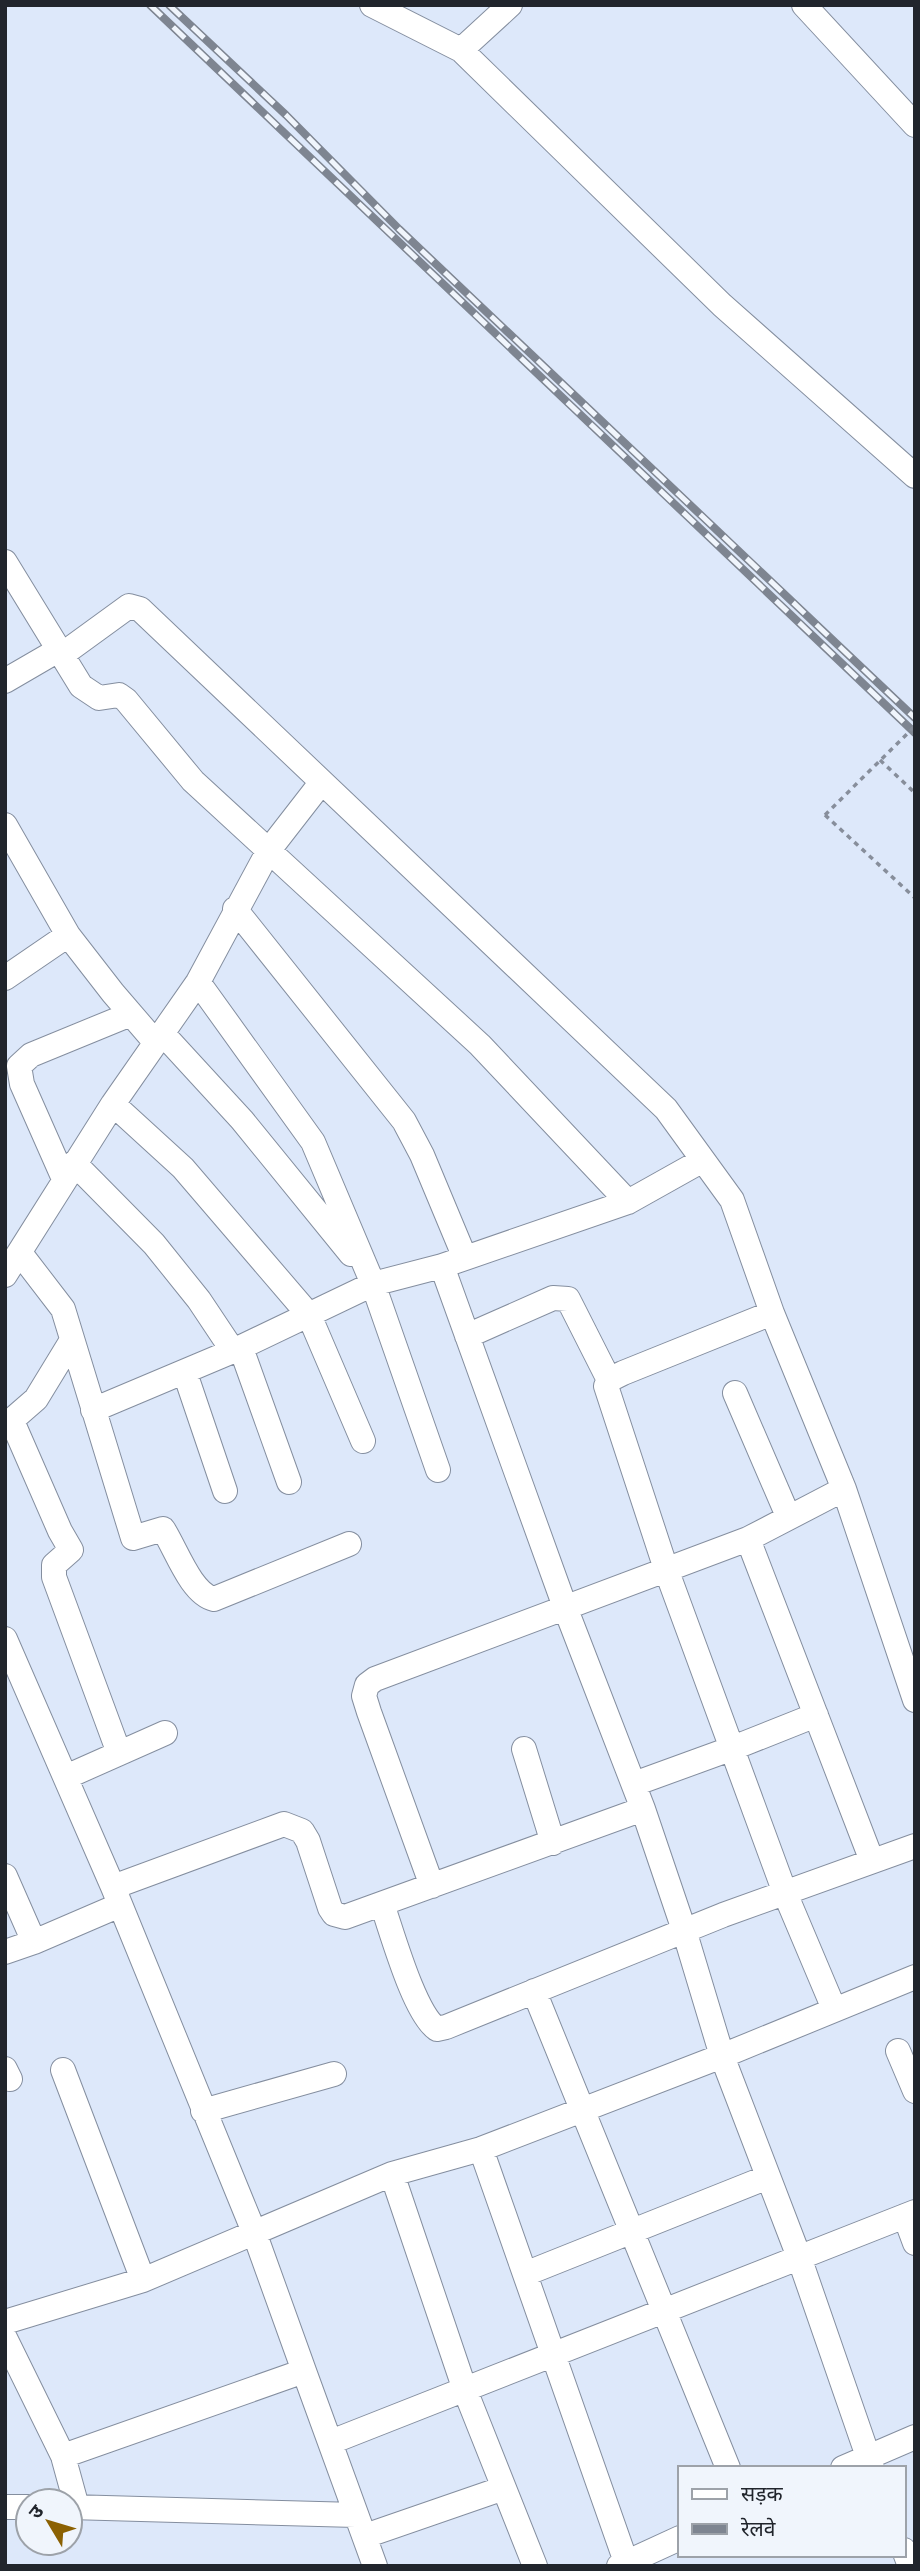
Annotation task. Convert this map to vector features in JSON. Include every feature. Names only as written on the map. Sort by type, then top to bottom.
[{"type":"street","points":[[372,5],[461,50],[722,305],[915,476]]},
{"type":"street","points":[[461,50],[510,5]]},
{"type":"street","points":[[803,5],[915,125]]},
{"type":"street","points":[[5,562],[81,687],[99,698],[119,695],[126,700],[193,781],[480,1045],[628,1202]]},
{"type":"street","points":[[5,681],[61,652],[129,606],[135,607],[666,1110],[732,1200],[772,1313],[844,1489],[915,1700]]},
{"type":"street","points":[[5,1275],[113,1104],[198,982],[269,850],[321,783]]},
{"type":"street","points":[[5,825],[15,863],[131,1014],[242,1120],[371,1278]]},
{"type":"street","points":[[235,909],[404,1121],[422,1155],[454,1262],[467,1336],[565,1607],[643,1809],[684,1930],[722,2056],[799,2257],[870,2462]]},
{"type":"street","points":[[5,978],[68,935]]},
{"type":"street","points":[[198,982],[313,1142],[371,1278],[438,1470]]},
{"type":"street","points":[[131,1014],[31,1055],[19,1066],[22,1084],[69,1171],[154,1244],[237,1349],[289,1482]]},
{"type":"street","points":[[113,1104],[183,1167],[309,1315],[363,1441]]},
{"type":"street","points":[[93,1410],[185,1373],[309,1315],[371,1278],[454,1262],[628,1202],[703,1160]]},
{"type":"street","points":[[20,1253],[59,1301],[131,1536],[135,1538],[163,1529],[195,1588],[206,1597],[214,1599],[349,1544]]},
{"type":"street","points":[[467,1336],[552,1298],[568,1300],[609,1380],[608,1390],[666,1569],[785,1893],[834,2010]]},
{"type":"street","points":[[609,1380],[772,1313]]},
{"type":"street","points":[[72,1340],[36,1399],[8,1424],[71,1549],[54,1565],[54,1577],[119,1753]]},
{"type":"street","points":[[185,1373],[225,1491]]},
{"type":"street","points":[[735,1393],[788,1516]]},
{"type":"street","points":[[432,1886],[369,1712],[364,1696],[367,1685],[375,1679],[748,1539],[844,1489]]},
{"type":"street","points":[[748,1539],[872,1861]]},
{"type":"street","points":[[6,1646],[117,1896],[254,2232],[375,2566]]},
{"type":"street","points":[[634,1784],[816,1715]]},
{"type":"street","points":[[66,1777],[165,1733]]},
{"type":"street","points":[[524,1749],[553,1843]]},
{"type":"street","points":[[5,1952],[34,1942],[117,1896],[284,1824],[302,1831],[334,1913],[345,1917],[643,1809]]},
{"type":"street","points":[[382,1904],[414,1993],[430,2024],[437,2029],[684,1930],[915,1846]]},
{"type":"street","points":[[5,1876],[34,1942]]},
{"type":"street","points":[[5,2322],[143,2280],[392,2174],[481,2149],[722,2056],[915,1977]]},
{"type":"street","points":[[534,1992],[727,2466]]},
{"type":"street","points":[[898,2051],[915,2091]]},
{"type":"street","points":[[63,2070],[143,2280]]},
{"type":"street","points":[[203,2111],[334,2074]]},
{"type":"street","points":[[481,2149],[554,2356],[622,2564],[678,2539]]},
{"type":"street","points":[[392,2174],[465,2390],[535,2566]]},
{"type":"street","points":[[525,2274],[768,2178]]},
{"type":"street","points":[[331,2442],[910,2214],[915,2243]]},
{"type":"street","points":[[5,2339],[63,2456],[70,2487]]},
{"type":"street","points":[[63,2456],[304,2371]]},
{"type":"street","points":[[852,2466],[870,2462],[915,2437]]},
{"type":"street","points":[[84,2508],[361,2526],[504,2488]]},
{"type":"path","points":[[915,726],[825,815],[915,898]]},
{"type":"path","points":[[880,761],[915,793]]},
{"type":"railway","points":[[150,5],[915,733]]},
{"type":"railway","points":[[169,5],[286,115],[399,229],[915,718]]}]
